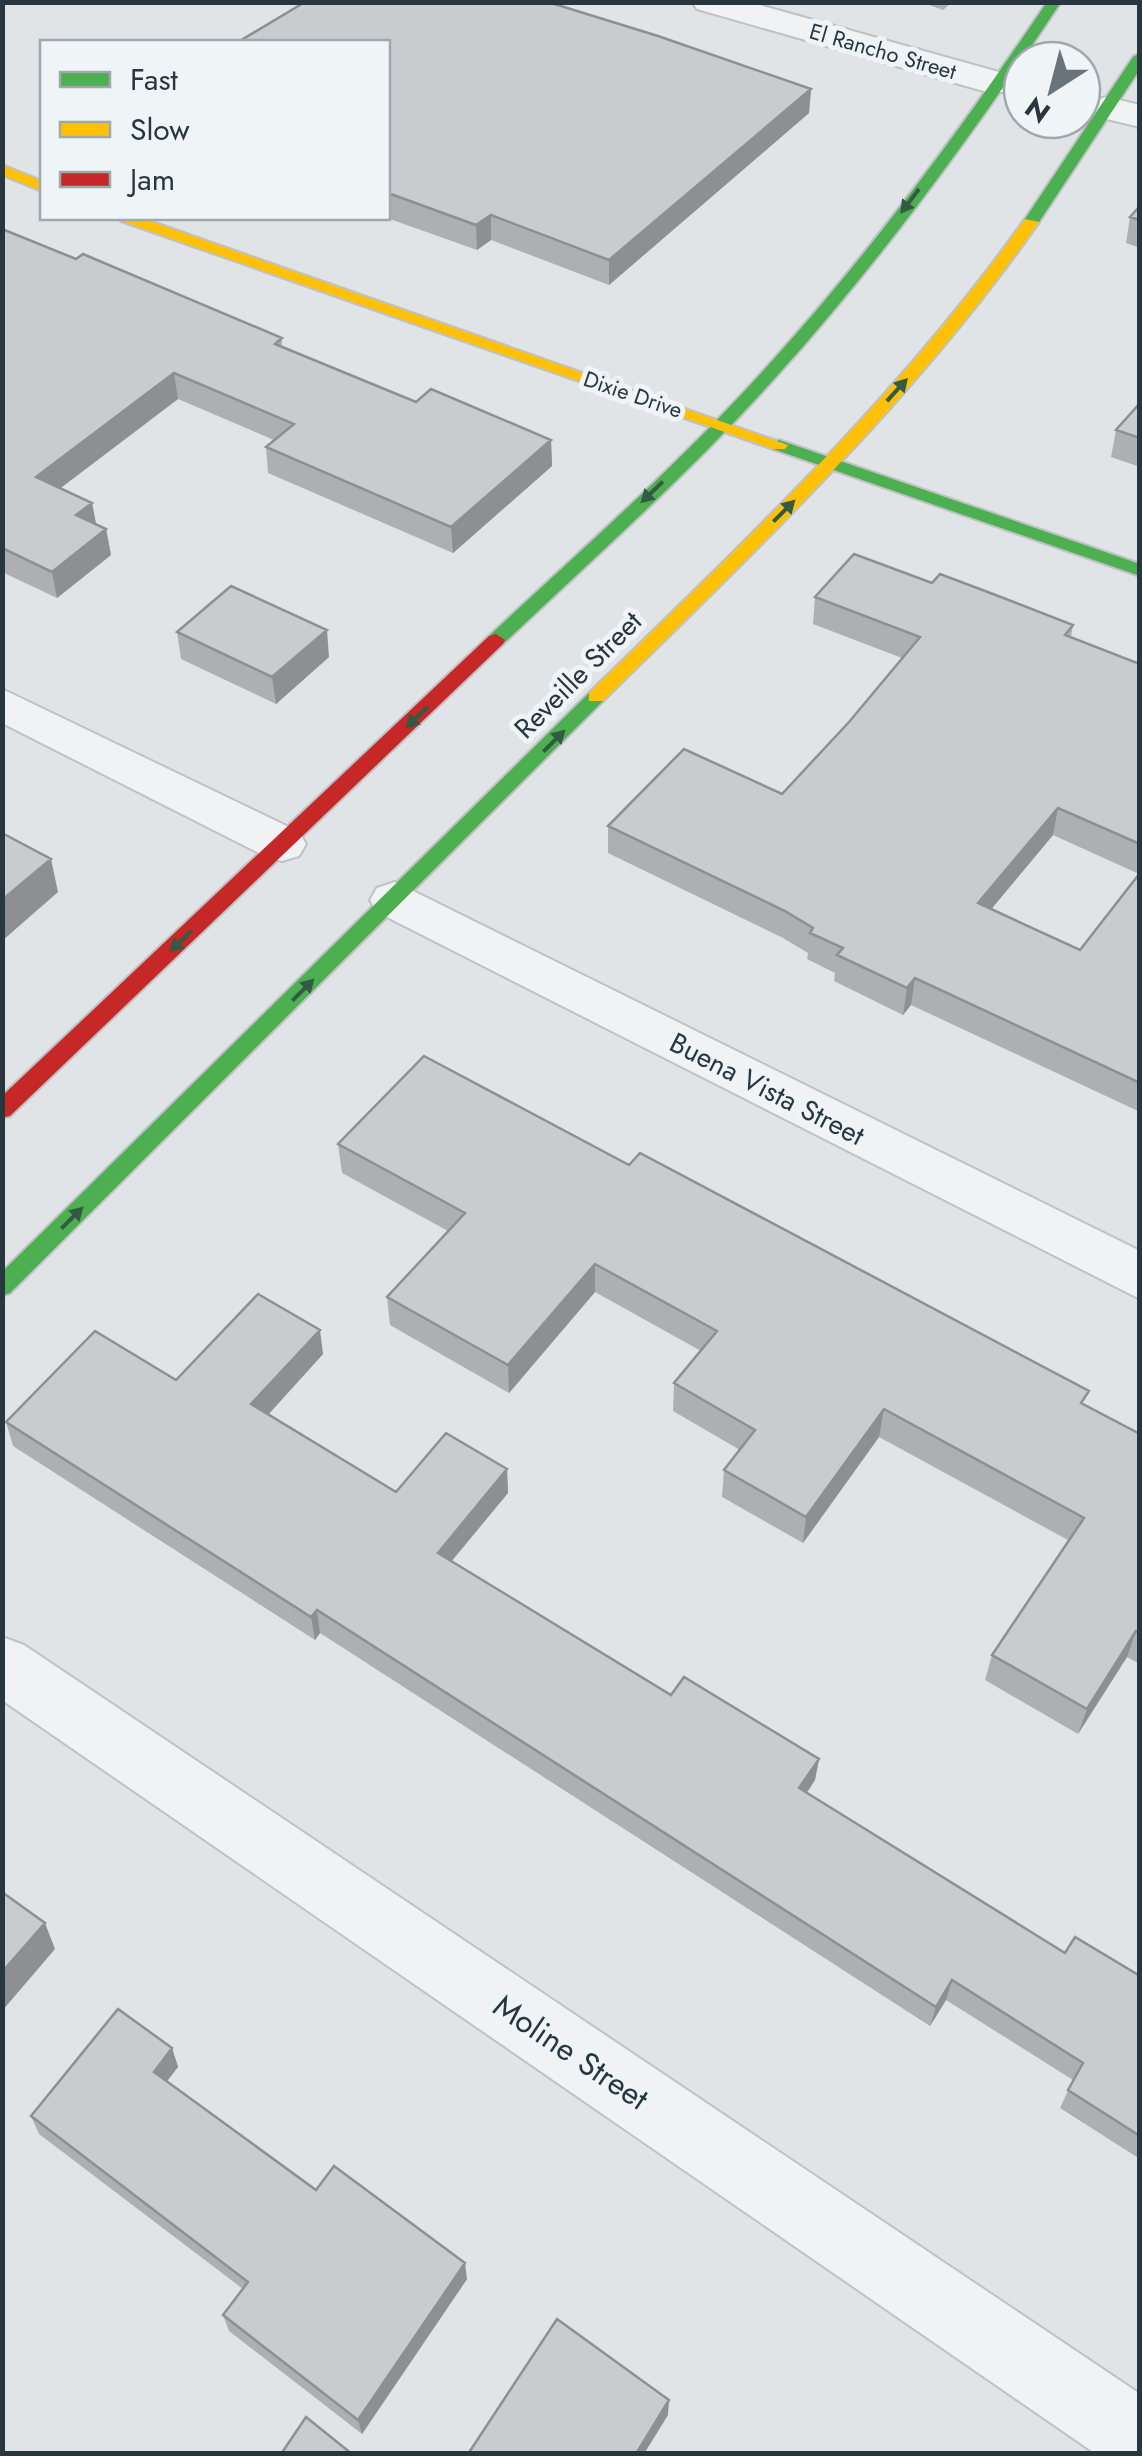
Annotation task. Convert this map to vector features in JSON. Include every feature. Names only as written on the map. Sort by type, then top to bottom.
[{"type":"main road","points":[[2,1110],[722,425],[853,278],[1000,84],[1054,2]]},
{"type":"main road","name":"Reveille Street","points":[[2,1287],[396,900],[832,462],[996,275],[1123,112],[1140,58]]},
{"type":"main road","points":[[2,170],[40,185]]},
{"type":"main road","name":"Dixie Drive","points":[[134,220],[1140,570]]},
{"type":"street","name":"El Rancho Street","points":[[708,2],[1000,84]]},
{"type":"street","points":[[2,704],[282,844]]},
{"type":"street","name":"Buena Vista Street","points":[[396,900],[1140,1277]]},
{"type":"street","name":"Moline Street","points":[[2,1665],[1140,2439]]},
{"type":"building","points":[[305,2],[548,2],[811,89],[609,260],[491,215],[476,225],[390,194],[390,40],[241,40]]},
{"type":"building","points":[[1140,206],[1140,220],[1130,217]]},
{"type":"building","points":[[2,229],[76,259],[83,254],[282,338],[275,344],[416,402],[431,389],[551,440],[451,527],[266,447],[294,424],[174,373],[36,477],[92,503],[76,515],[106,529],[52,572],[2,548]]},
{"type":"building","points":[[1140,403],[1140,438],[1116,430]]},
{"type":"building","points":[[854,554],[932,583],[940,574],[993,594],[1073,625],[1065,635],[1140,664],[1140,844],[1058,808],[978,903],[1080,950],[1140,873],[1140,1083],[915,978],[907,988],[837,955],[843,948],[810,933],[813,928],[785,911],[608,826],[684,749],[782,794],[849,722],[920,637],[815,597]]},
{"type":"building","points":[[231,586],[327,630],[272,677],[177,632]]},
{"type":"building","points":[[2,833],[51,859],[2,900]]},
{"type":"building","points":[[424,1056],[629,1165],[640,1153],[1089,1391],[1081,1403],[1140,1434],[1140,1633],[1136,1631],[1087,1709],[992,1655],[1084,1518],[884,1409],[806,1517],[724,1470],[755,1430],[674,1383],[717,1331],[595,1264],[508,1365],[387,1297],[465,1213],[338,1144]]},
{"type":"building","points":[[258,1294],[320,1330],[251,1404],[396,1492],[446,1433],[507,1469],[438,1553],[671,1695],[684,1677],[819,1759],[799,1788],[1065,1953],[1075,1937],[1140,1976],[1140,2136],[1068,2090],[1083,2063],[952,1980],[936,2007],[317,1610],[311,1617],[6,1422],[95,1331],[176,1380]]},
{"type":"building","points":[[2,1892],[45,1923],[2,1972]]},
{"type":"building","points":[[118,2009],[172,2048],[154,2072],[316,2190],[334,2166],[465,2263],[358,2420],[223,2315],[248,2282],[31,2116]]},
{"type":"building","points":[[557,2319],[669,2400],[636,2454],[468,2454]]},
{"type":"building","points":[[306,2417],[352,2454],[281,2454]]},
{"type":"traffic: fast","points":[[496,640],[694,453],[812,326],[939,168],[1054,2]]},
{"type":"traffic: fast","points":[[1031,222],[1140,57]]},
{"type":"traffic: fast","points":[[779,445],[1140,570]]},
{"type":"traffic: fast","points":[[2,1287],[596,697]]},
{"type":"traffic: slow","points":[[2,169],[40,185]]},
{"type":"traffic: slow","points":[[133,220],[779,445]]},
{"type":"traffic: slow","points":[[596,697],[882,410],[986,286],[1031,222]]},
{"type":"traffic: jam","points":[[2,1110],[496,640]]}]
